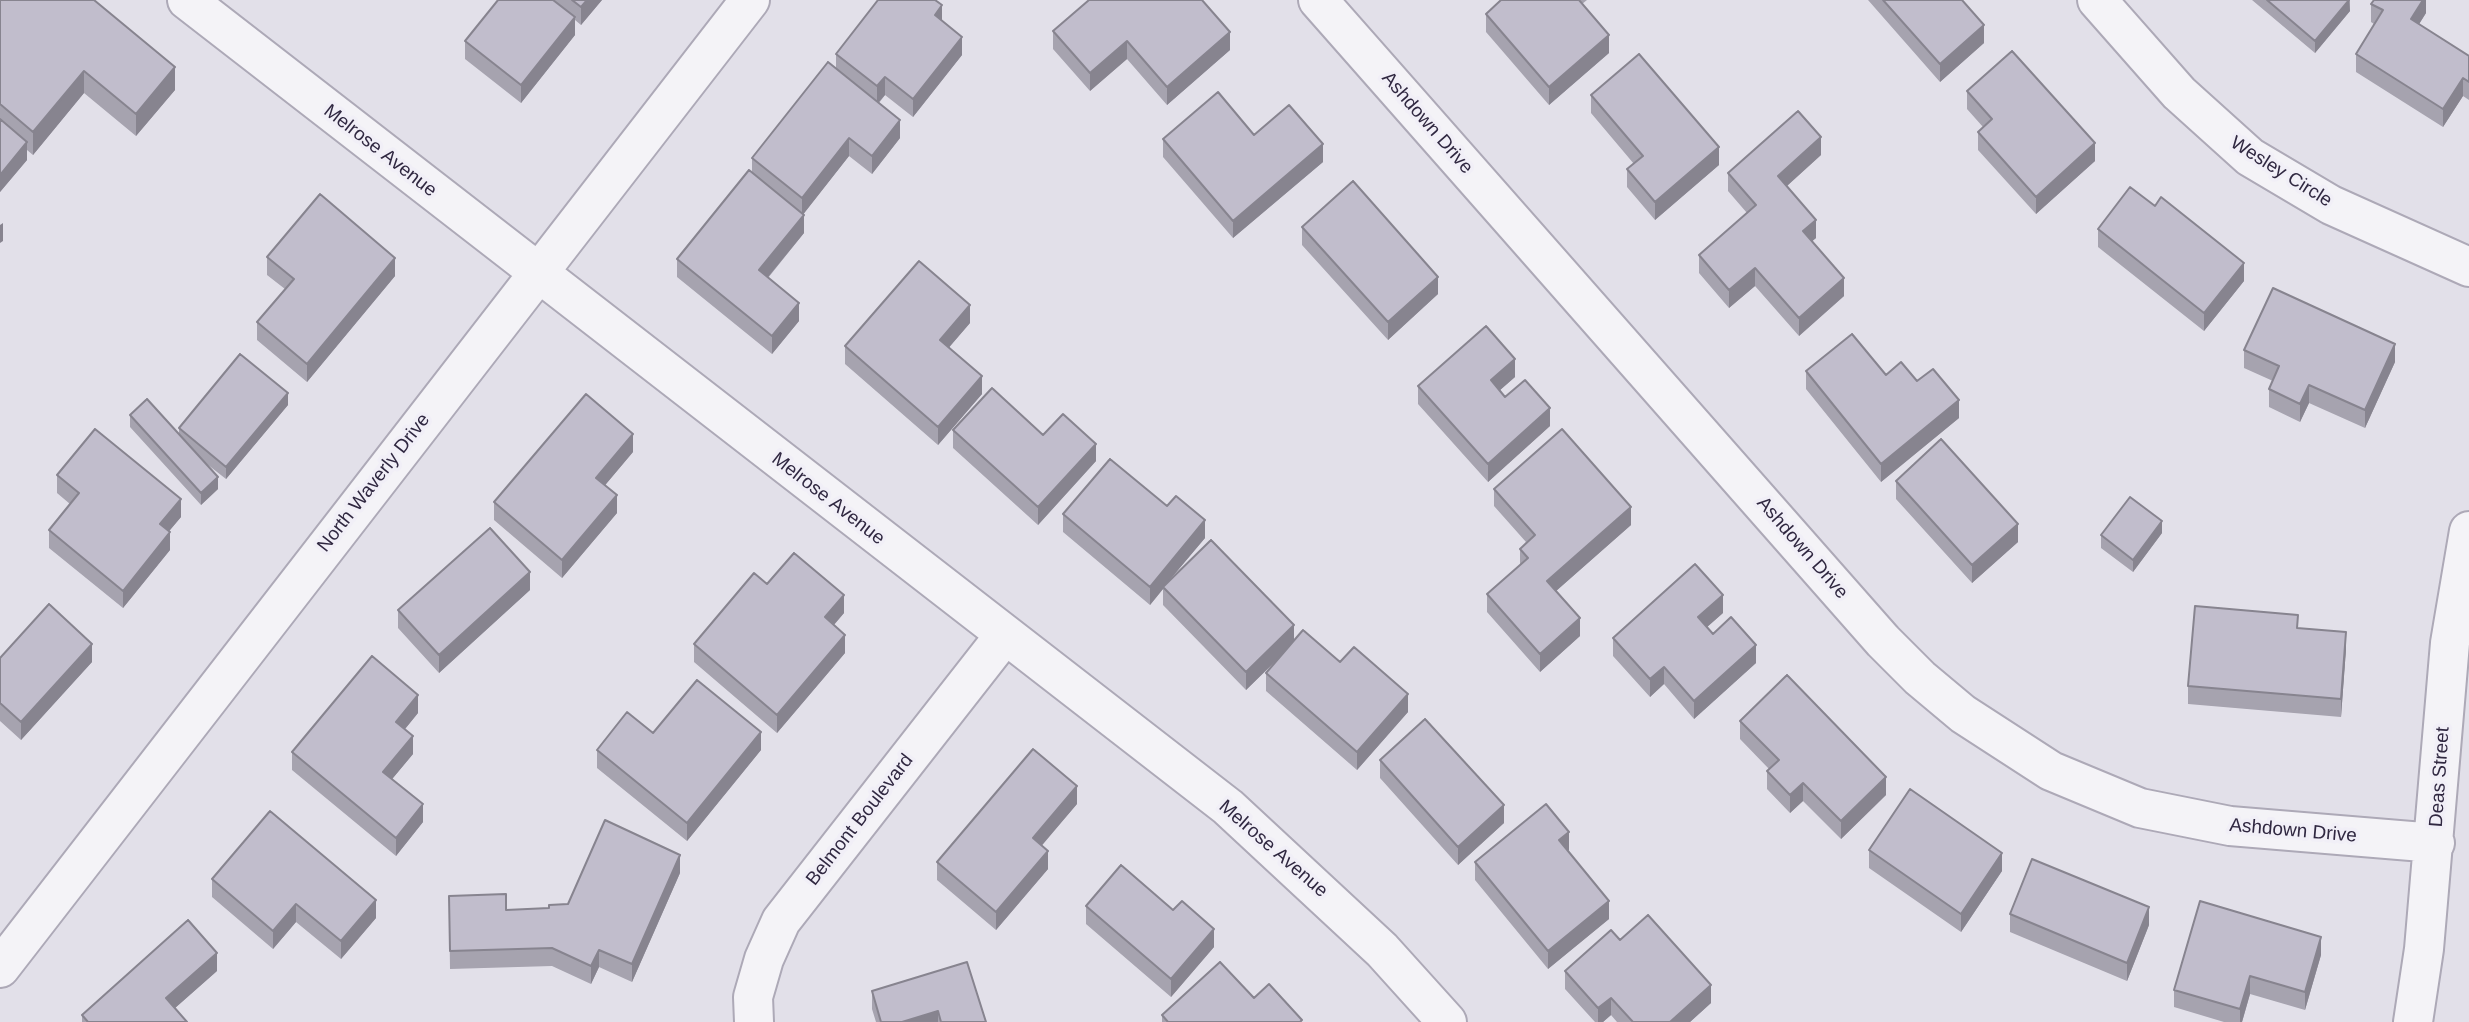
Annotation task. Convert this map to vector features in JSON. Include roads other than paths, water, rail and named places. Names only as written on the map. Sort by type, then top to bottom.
[{"type":"street","name":"Melrose Avenue","points":[[187,0],[1228,807],[1382,950],[1447,1022]]},
{"type":"street","name":"North Waverly Drive","points":[[0,968],[750,0]]},
{"type":"street","name":"Ashdown Drive","points":[[1318,0],[1884,640],[1920,678],[1963,714],[2051,771],[2140,808],[2230,826],[2435,843]]},
{"type":"street","name":"Wesley Circle","points":[[2098,0],[2179,93],[2250,157],[2331,205],[2469,267]]},
{"type":"street","name":"Deas Street","points":[[2413,1022],[2435,843],[2450,643],[2469,531]]},
{"type":"street","name":"Belmont Boulevard","points":[[754,1022],[753,997],[764,959],[781,921],[1004,636]]}]
